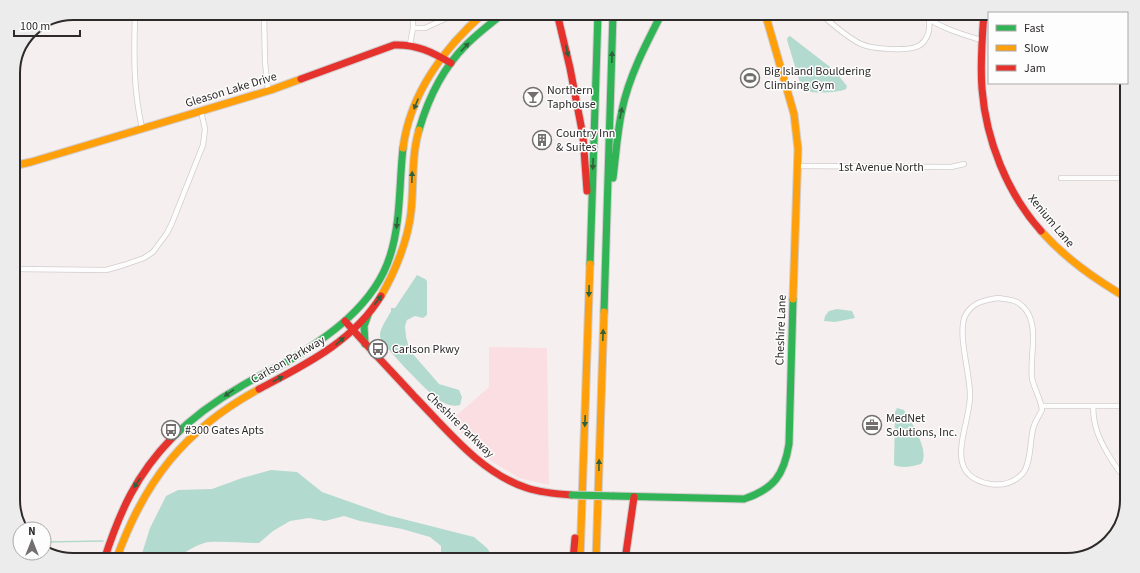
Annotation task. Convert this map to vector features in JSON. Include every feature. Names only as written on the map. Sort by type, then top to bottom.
[{"type":"main road","name":"Carlson Parkway","points":[[106,553],[115,525],[133,489],[144,472],[161,451],[186,424],[236,389],[271,371],[312,347],[329,335],[359,306],[377,284],[391,254],[397,228],[401,165],[406,131],[420,94],[431,73],[461,33],[476,20]]},
{"type":"main road","name":"Carlson Parkway","points":[[118,553],[142,498],[162,469],[188,440],[229,407],[320,357],[352,330],[379,299],[387,287],[402,251],[410,213],[413,171],[418,134],[431,98],[451,63],[466,46],[496,20]]},
{"type":"main road","points":[[559,20],[569,61],[583,136],[590,252]]},
{"type":"main road","points":[[580,553],[598,20]]},
{"type":"main road","points":[[596,553],[614,20]]},
{"type":"main road","points":[[607,250],[617,142],[622,107],[632,76],[659,20]]},
{"type":"main road","name":"Cheshire Lane","points":[[612,496],[744,499],[761,493],[769,487],[781,473],[788,455],[798,166],[794,114],[767,20]]},
{"type":"main road","name":"Xenium Lane","points":[[983,20],[981,40],[981,83],[988,128],[1000,162],[1016,194],[1036,224],[1063,253],[1094,277],[1120,294]]},
{"type":"main road","points":[[981,40],[988,42]]},
{"type":"main road","name":"Gleason Lake Drive","points":[[20,164],[268,90],[323,72],[386,47],[400,44],[420,46],[451,63]]},
{"type":"main road","points":[[365,344],[364,326],[369,311]]},
{"type":"main road","name":"Cheshire Parkway","points":[[344,321],[463,446],[490,469],[527,488],[572,495],[612,496]]},
{"type":"main road","points":[[625,553],[634,496]]},
{"type":"main road","points":[[598,504],[602,553]]},
{"type":"main road","points":[[574,553],[576,532],[582,509]]},
{"type":"street","points":[[135,20],[134,81],[136,103],[142,128]]},
{"type":"street","points":[[264,20],[268,90]]},
{"type":"street","points":[[410,44],[413,20]]},
{"type":"street","points":[[413,28],[425,28],[443,20]]},
{"type":"street","points":[[828,20],[866,47],[911,48],[920,45],[928,35],[929,20],[981,40]]},
{"type":"street","points":[[20,269],[106,270],[144,258],[153,252],[167,233],[172,223],[203,145],[205,129],[201,111]]},
{"type":"street","name":"1st Avenue North","points":[[798,166],[951,167],[964,164]]},
{"type":"street","points":[[1061,178],[1120,178]]},
{"type":"street","points":[[998,298],[1010,300],[1016,302],[1029,316],[1032,321],[1033,329],[1032,375],[1034,389],[1042,406],[1042,410],[1033,430],[1026,466],[1020,476],[1008,484],[1002,485],[981,482],[970,476],[963,463],[961,450],[970,397],[963,327],[965,316],[970,309],[979,302],[998,298]]},
{"type":"street","points":[[1042,406],[1120,406]]},
{"type":"street","points":[[1093,406],[1097,433],[1120,472]]},
{"type":"shaded area","points":[[790,36],[834,70],[847,86],[846,89],[832,92],[805,90],[801,86],[787,40]]},
{"type":"shaded area","points":[[417,275],[427,281],[427,315],[423,318],[415,316],[407,320],[405,326],[408,344],[412,353],[439,384],[459,390],[462,397],[460,405],[457,406],[443,402],[422,385],[388,349],[380,337],[381,330],[391,311],[391,308],[395,308]]},
{"type":"shaded area","points":[[837,309],[852,311],[855,318],[835,322],[824,321],[825,316],[829,311]]},
{"type":"shaded area","points":[[489,347],[547,348],[549,485],[519,478],[491,461],[450,421],[489,387]]},
{"type":"shaded area","points":[[897,408],[904,410],[919,437],[924,452],[921,464],[904,467],[894,465],[895,412]]},
{"type":"shaded area","points":[[271,470],[297,472],[322,492],[387,515],[474,537],[487,548],[490,553],[441,553],[441,546],[430,537],[344,516],[325,521],[309,518],[290,521],[273,531],[259,543],[209,542],[201,544],[184,553],[142,553],[150,528],[166,496],[178,490],[212,489],[242,478]]},
{"type":"waterway","points":[[52,542],[103,541]]},
{"type":"traffic: fast","points":[[419,130],[427,107],[443,74],[458,54],[495,20]]},
{"type":"traffic: fast","points":[[590,264],[598,20]]},
{"type":"traffic: fast","points":[[604,312],[613,20]]},
{"type":"traffic: fast","points":[[613,178],[619,127],[625,97],[639,60],[658,20]]},
{"type":"traffic: fast","points":[[172,438],[204,410],[222,398],[285,363],[317,343],[348,318],[373,290],[383,274],[394,243],[398,216],[403,148]]},
{"type":"traffic: fast","points":[[613,496],[744,499],[763,491],[776,479],[784,464],[789,444],[793,299]]},
{"type":"traffic: fast","points":[[365,344],[364,326],[368,315]]},
{"type":"traffic: fast","points":[[572,495],[613,496]]},
{"type":"traffic: slow","points":[[403,148],[413,109],[431,73],[455,41],[476,20]]},
{"type":"traffic: slow","points":[[767,20],[794,114],[798,149],[793,299]]},
{"type":"traffic: slow","points":[[20,164],[271,90],[301,79]]},
{"type":"traffic: slow","points":[[381,296],[396,266],[407,234],[412,202],[416,140],[419,130]]},
{"type":"traffic: slow","points":[[1041,231],[1060,251],[1081,268],[1120,293]]},
{"type":"traffic: slow","points":[[580,553],[590,264]]},
{"type":"traffic: slow","points":[[596,553],[604,312]]},
{"type":"traffic: slow","points":[[119,553],[140,506],[154,482],[170,460],[209,421],[259,389]]},
{"type":"traffic: jam","points":[[559,20],[570,68],[583,136],[587,191]]},
{"type":"traffic: jam","points":[[984,20],[981,80],[984,108],[993,146],[1008,183],[1018,200],[1041,231]]},
{"type":"traffic: jam","points":[[301,79],[394,45],[417,47],[437,55],[451,63]]},
{"type":"traffic: jam","points":[[259,389],[310,361],[342,339],[370,312],[381,296]]},
{"type":"traffic: jam","points":[[345,321],[453,437],[480,462],[510,481],[527,488],[555,494],[572,495]]},
{"type":"traffic: jam","points":[[106,553],[116,525],[130,494],[148,466],[172,438]]},
{"type":"traffic: jam","points":[[626,553],[634,497]]},
{"type":"traffic: jam","points":[[574,553],[575,538]]},
{"type":"place","name":"Big Island Bouldering Climbing Gym","points":[[750,78]]},
{"type":"place","name":"Northern Taphouse","points":[[533,97]]},
{"type":"place","name":"Country Inn & Suites","points":[[542,140]]},
{"type":"place","name":"Carlson Pkwy","points":[[378,349]]},
{"type":"place","name":"MedNet Solutions, Inc.","points":[[872,425]]},
{"type":"place","name":"#300 Gates Apts","points":[[171,430]]}]
